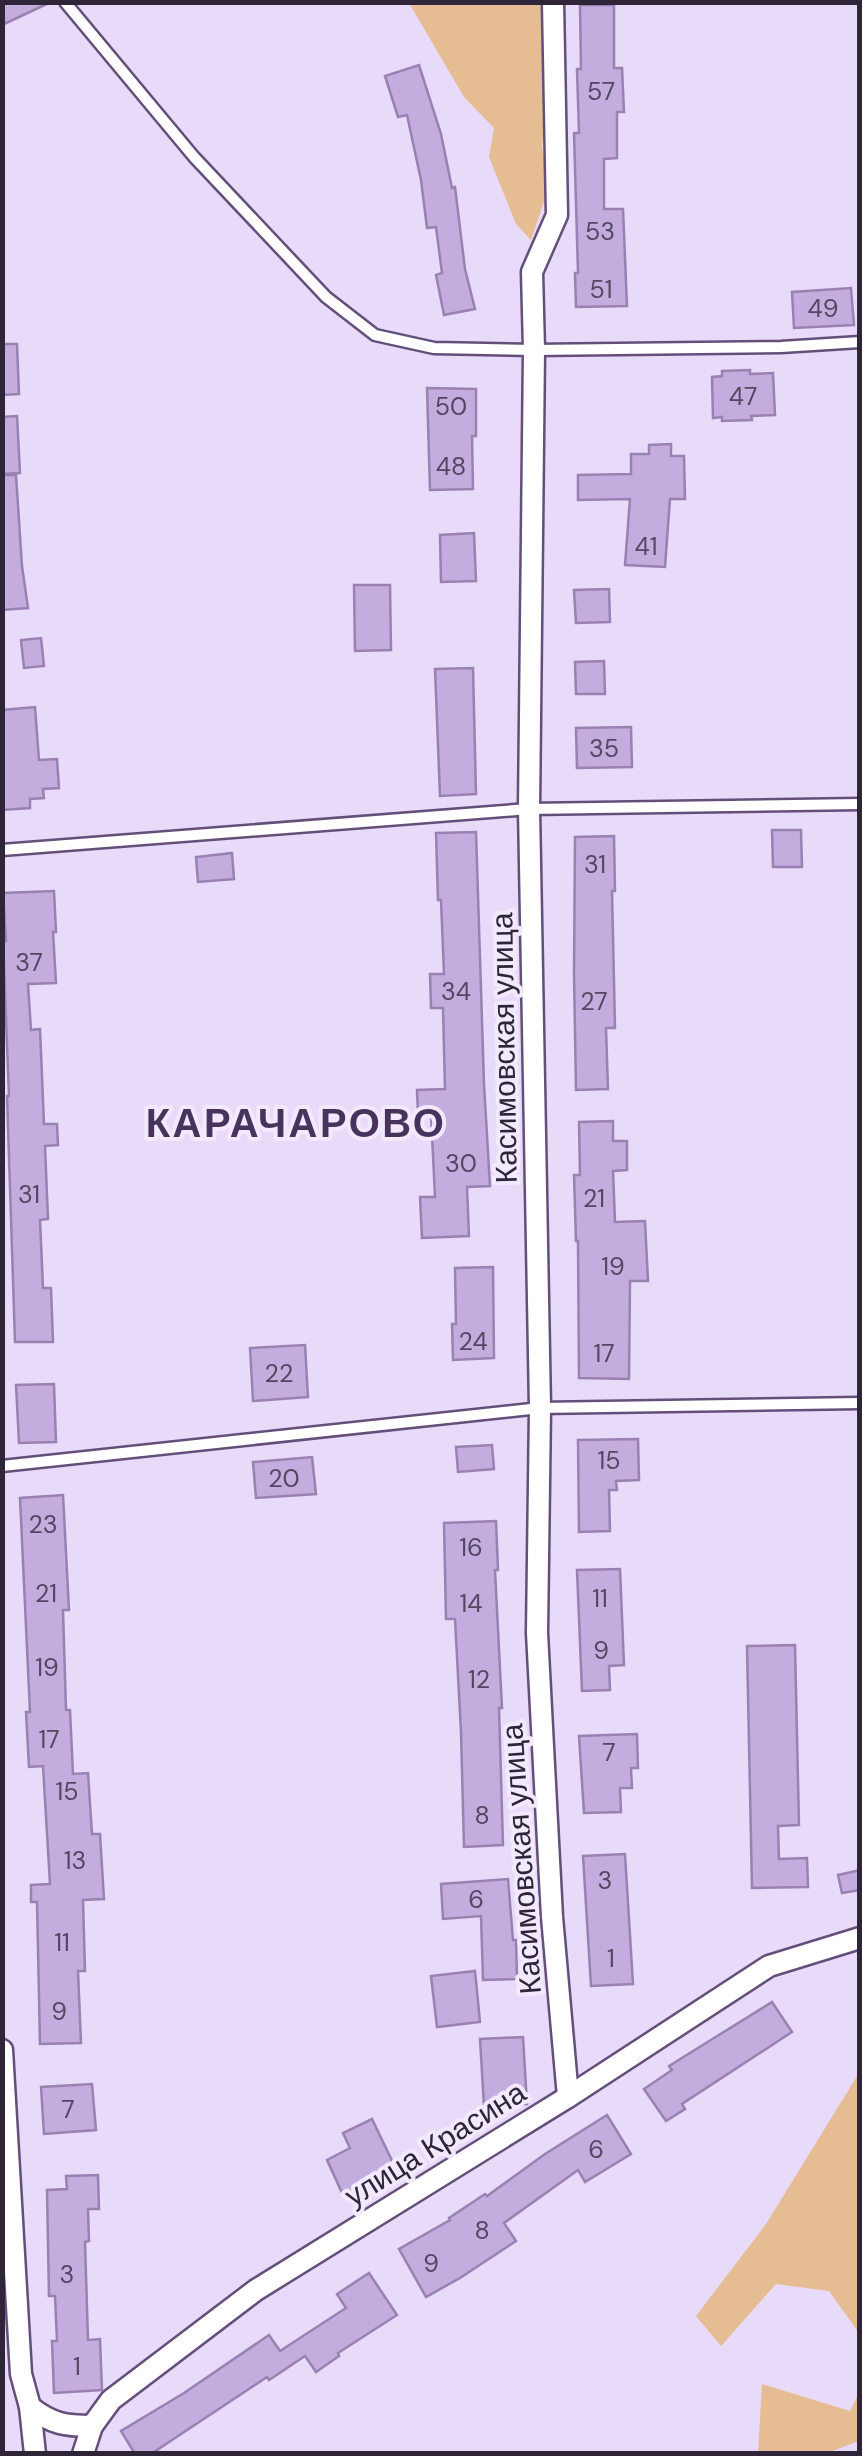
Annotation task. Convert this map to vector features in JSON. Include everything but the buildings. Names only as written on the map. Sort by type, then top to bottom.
[{"type":"street","name":"Касимовская улица","points":[[553,2],[558,215],[532,272],[529,809],[540,1408],[537,1633],[552,1917],[568,2098]]},
{"type":"street","name":"улица Красина","points":[[82,2454],[92,2426],[111,2400],[256,2290],[568,2098],[770,1966],[860,1938]]},
{"type":"street","points":[[2,2050],[20,2374],[30,2408],[36,2454]]},
{"type":"street","points":[[30,2408],[47,2420],[92,2426]]},
{"type":"lane","points":[[65,2],[194,157],[326,297],[374,335],[434,348],[534,350],[781,347],[860,342]]},
{"type":"lane","points":[[2,850],[529,809],[860,804]]},
{"type":"lane","points":[[2,1466],[540,1408],[860,1403]]},
{"type":"shaded area","points":[[409,3],[541,3],[546,119],[542,146],[549,187],[531,240],[516,224],[489,157],[494,128],[464,97]]},
{"type":"shaded area","points":[[859,2073],[859,2333],[829,2291],[776,2284],[721,2346],[696,2316],[766,2224]]},
{"type":"shaded area","points":[[762,2384],[850,2411],[859,2393],[859,2441],[827,2453],[758,2453]]},
{"type":"district","name":"КАРАЧАРОВО","points":[[296,1123]]}]
